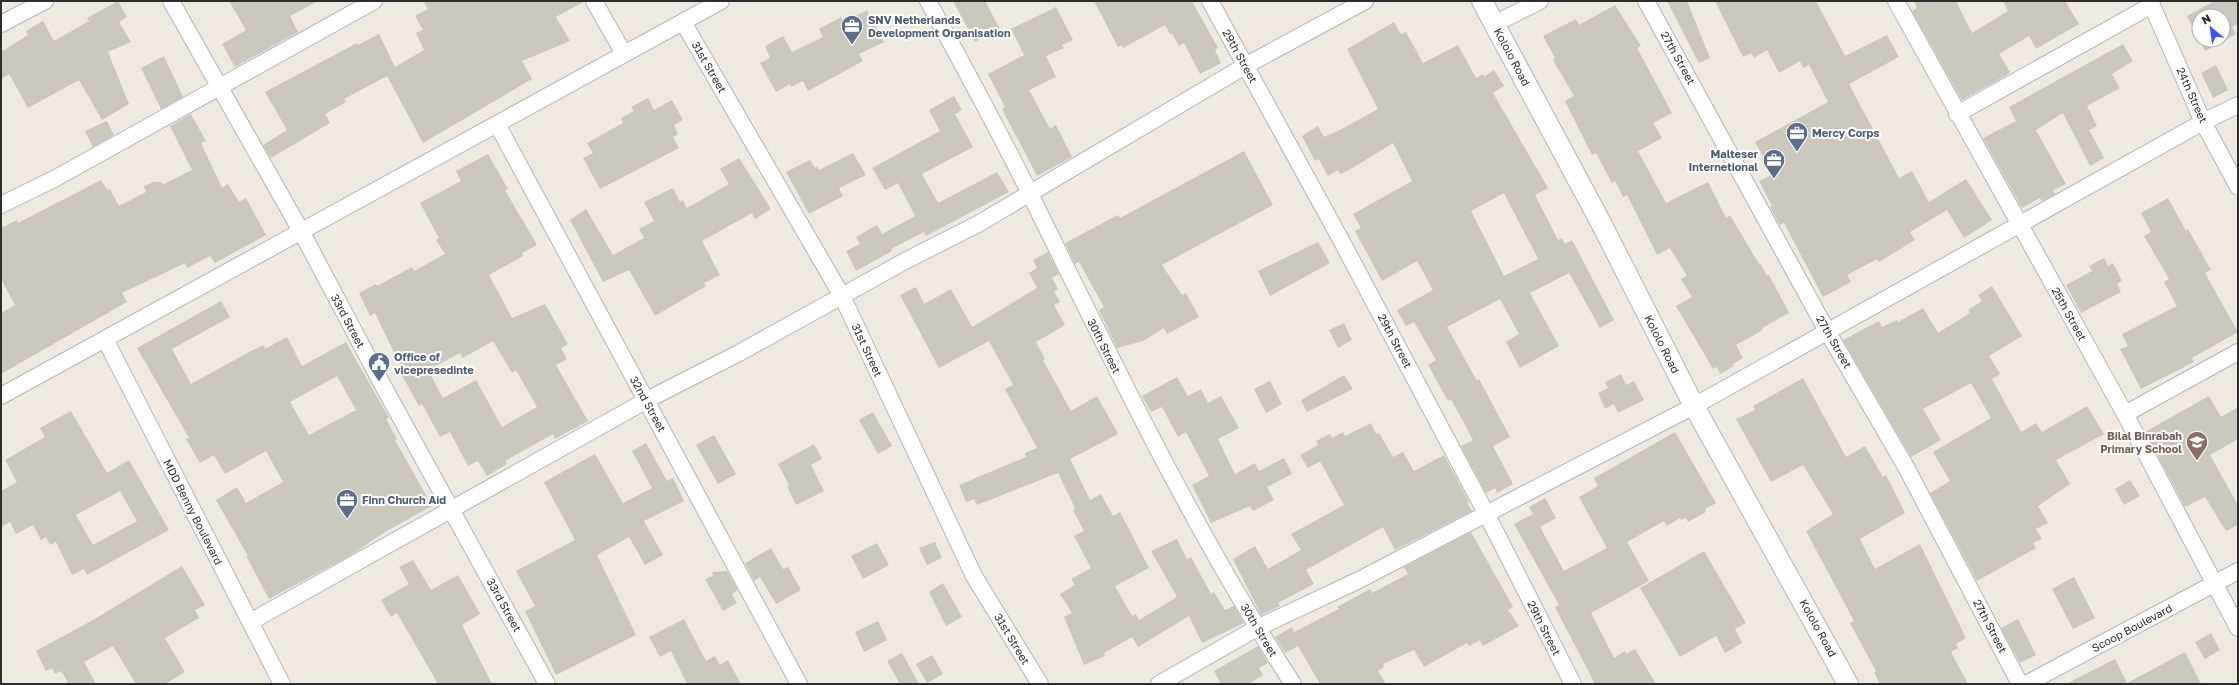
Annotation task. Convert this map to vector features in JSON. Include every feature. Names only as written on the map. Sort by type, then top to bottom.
[{"type":"street","points":[[1,24],[45,1]]},
{"type":"street","name":"33rd Street","points":[[171,1],[301,232],[381,382],[547,684]]},
{"type":"street","points":[[1,206],[56,178],[374,1]]},
{"type":"street","points":[[594,1],[624,54]]},
{"type":"street","points":[[1,396],[721,1]]},
{"type":"street","name":"30th Street","points":[[928,1],[1030,192],[1157,448],[1257,628],[1293,684]]},
{"type":"street","name":"29th Street","points":[[1210,1],[1341,240],[1486,513],[1573,684]]},
{"type":"street","points":[[250,622],[451,508],[647,400],[739,353],[842,296],[978,224],[1030,192],[1082,164],[1245,66],[1365,1]]},
{"type":"street","name":"Kololo Road","points":[[1482,1],[1600,221],[1694,406],[1848,684]]},
{"type":"street","points":[[1494,24],[1540,1]]},
{"type":"street","name":"27th Street","points":[[1646,1],[1827,331],[1906,467],[2020,684]]},
{"type":"street","name":"25th Street","points":[[1896,1],[2019,226],[2125,414],[2238,628]]},
{"type":"street","points":[[1957,114],[2151,3]]},
{"type":"street","name":"24th Street","points":[[2151,3],[2203,122],[2238,187]]},
{"type":"street","name":"31st Street","points":[[683,22],[842,296],[974,576],[1040,684]]},
{"type":"street","points":[[1159,684],[1257,628],[1359,580],[1694,406],[2203,122],[2238,105]]},
{"type":"street","name":"32nd Street","points":[[497,124],[799,684]]},
{"type":"street","name":"MDD Benny Boulevard","points":[[105,339],[282,684]]},
{"type":"street","points":[[2125,414],[2238,352]]},
{"type":"street","name":"Scoop Boulevard","points":[[2026,684],[2238,571]]},
{"type":"building","points":[[118,1],[127,17],[119,22],[131,42],[108,52],[129,104],[102,120],[79,80],[28,108],[9,74],[1,79],[1,52],[28,35],[26,31],[43,21],[54,41],[89,21],[87,18]]},
{"type":"building","points":[[229,1],[318,1],[290,16],[298,32],[235,67],[222,44],[246,30]]},
{"type":"building","points":[[423,1],[585,1],[556,17],[570,41],[522,61],[532,79],[423,143],[387,76],[344,99],[346,102],[325,114],[330,123],[271,158],[263,145],[287,130],[265,92],[357,43],[358,45],[379,34],[395,67],[424,50],[416,33],[423,30],[415,16],[428,9]]},
{"type":"building","points":[[953,1],[985,1],[1000,29],[975,42]]},
{"type":"building","points":[[1094,1],[1192,1],[1218,48],[1215,50],[1221,63],[1200,74],[1184,43],[1179,46],[1172,33],[1170,34],[1165,25],[1123,48],[1122,45],[1118,47]]},
{"type":"building","points":[[1667,1],[1687,1],[1710,58],[1699,63]]},
{"type":"building","points":[[1715,1],[1816,1],[1845,56],[1887,35],[1899,57],[1849,84],[1899,178],[1912,171],[1929,202],[1966,179],[1992,220],[1964,238],[1947,210],[1910,232],[1915,240],[1879,262],[1877,259],[1847,275],[1851,282],[1823,297],[1784,223],[1780,225],[1770,207],[1772,206],[1759,181],[1773,174],[1755,142],[1828,102],[1809,65],[1803,68],[1800,61],[1779,73],[1767,50],[1754,58],[1751,53],[1743,57]]},
{"type":"building","points":[[1914,1],[1956,1],[1972,33],[2008,11],[2003,1],[2065,1],[2079,24],[2036,49],[2029,36],[1999,54],[2010,72],[1962,100],[1912,11],[1917,8]]},
{"type":"building","points":[[2214,1],[2238,1],[2238,24],[2232,27],[2236,34],[2231,37],[2231,8],[2201,8]]},
{"type":"building","points":[[1615,5],[1641,46],[1637,48],[1672,113],[1653,123],[1662,138],[1638,151],[1666,203],[1708,182],[1726,218],[1730,215],[1759,264],[1760,263],[1767,276],[1769,275],[1789,313],[1736,345],[1743,358],[1733,364],[1734,366],[1720,374],[1717,367],[1713,369],[1676,306],[1692,297],[1681,279],[1687,276],[1670,248],[1657,255],[1627,195],[1623,197],[1615,181],[1612,183],[1596,153],[1592,155],[1565,101],[1574,96],[1553,60],[1555,58],[1543,36],[1576,19],[1579,25]]},
{"type":"building","points":[[1056,7],[1073,40],[1062,45],[1064,48],[1046,56],[1056,77],[1029,90],[1050,129],[1056,125],[1072,157],[1037,176],[1002,109],[1005,107],[988,74],[1024,55],[1011,29]]},
{"type":"building","points":[[867,10],[884,42],[859,54],[863,61],[808,91],[803,81],[791,87],[790,84],[776,92],[760,63],[770,58],[765,46],[783,36],[792,52],[823,37],[819,29],[841,17],[844,22]]},
{"type":"building","points":[[2191,14],[2191,24],[2187,16]]},
{"type":"building","points":[[1394,22],[1401,34],[1406,32],[1423,63],[1458,45],[1476,78],[1483,74],[1484,77],[1494,70],[1504,86],[1493,93],[1548,188],[1535,195],[1558,240],[1562,238],[1565,244],[1572,240],[1614,320],[1600,328],[1569,273],[1530,293],[1559,346],[1520,368],[1506,342],[1519,334],[1500,299],[1447,327],[1477,381],[1479,379],[1510,437],[1493,446],[1513,484],[1497,493],[1495,488],[1486,493],[1461,446],[1473,440],[1451,399],[1448,401],[1428,365],[1436,360],[1414,322],[1406,326],[1397,310],[1433,290],[1417,261],[1382,281],[1355,231],[1361,228],[1353,214],[1412,181],[1393,143],[1349,170],[1340,174],[1338,170],[1328,176],[1319,159],[1315,161],[1302,136],[1318,126],[1324,137],[1378,109],[1347,49]],"holes":[[[1504,193],[1538,259],[1504,276],[1471,211]]]},
{"type":"building","points":[[2123,44],[2133,61],[2112,74],[2120,88],[2087,106],[2097,126],[2089,130],[2104,158],[2090,166],[2063,113],[2036,130],[2066,184],[2053,190],[2055,194],[2042,201],[2040,198],[2022,208],[1983,138],[2016,121],[2009,107]]},
{"type":"building","points":[[2204,48],[2210,48],[2205,51]]},
{"type":"building","points":[[164,56],[183,97],[161,109],[141,68]]},
{"type":"building","points":[[2216,65],[2228,90],[2213,98],[2201,73]]},
{"type":"building","points":[[954,96],[962,110],[955,114],[973,147],[922,174],[938,203],[997,172],[1009,192],[926,236],[924,232],[891,249],[892,251],[856,271],[846,251],[860,244],[856,237],[877,225],[882,234],[915,216],[898,183],[885,190],[872,168],[940,131],[929,110]]},
{"type":"building","points":[[648,98],[654,110],[672,100],[683,120],[674,125],[678,134],[673,137],[679,148],[600,189],[583,158],[593,153],[587,143],[623,123],[621,118],[634,111],[631,107]]},
{"type":"building","points":[[191,114],[206,141],[201,143],[222,188],[228,184],[239,202],[246,198],[266,235],[215,263],[210,256],[187,268],[185,263],[122,293],[127,302],[1,374],[1,313],[15,305],[1,279],[1,228],[17,220],[18,223],[101,180],[107,190],[110,189],[119,206],[146,192],[144,186],[154,182],[161,182],[162,185],[192,170],[170,126]]},
{"type":"building","points":[[107,121],[114,135],[93,147],[85,131]]},
{"type":"building","points":[[1244,151],[1273,205],[1162,265],[1182,295],[1186,293],[1199,317],[1167,334],[1164,328],[1143,341],[1117,348],[1099,310],[1104,307],[1079,262],[1075,264],[1065,243],[1118,215],[1120,218]]},
{"type":"building","points":[[853,153],[866,175],[839,188],[843,196],[809,214],[786,172],[810,160],[815,168],[817,166],[819,170]]},
{"type":"building","points":[[488,154],[508,189],[505,190],[537,245],[522,253],[523,256],[489,275],[512,318],[545,304],[568,344],[561,348],[567,359],[556,365],[588,421],[555,439],[553,434],[505,461],[507,464],[487,476],[478,461],[468,466],[450,432],[440,437],[422,404],[419,406],[399,370],[402,369],[375,313],[370,316],[359,293],[376,284],[377,286],[412,267],[414,271],[445,254],[436,240],[439,238],[420,203],[461,181],[456,171]],"holes":[[[493,341],[512,373],[516,370],[537,407],[502,427],[476,380],[443,398],[428,370],[460,353],[463,358]]]},
{"type":"building","points":[[739,158],[771,209],[755,219],[752,213],[702,241],[720,275],[704,283],[706,286],[655,316],[629,270],[603,282],[570,220],[586,209],[613,255],[644,238],[639,229],[654,221],[644,202],[673,188],[680,202],[683,200],[687,208],[729,184],[720,169]]},
{"type":"building","points":[[2168,198],[2186,231],[2188,229],[2211,270],[2205,273],[2238,332],[2192,358],[2194,362],[2141,389],[2120,349],[2128,346],[2122,334],[2177,306],[2164,282],[2169,279],[2144,236],[2151,232],[2141,213]]},
{"type":"building","points":[[1318,242],[1330,263],[1270,296],[1258,271]]},
{"type":"building","points":[[1048,252],[1059,274],[1052,278],[1058,289],[1054,292],[1060,302],[1054,305],[1065,325],[1036,342],[1045,359],[1043,360],[1071,411],[1097,396],[1118,434],[1070,459],[1090,500],[1101,494],[1113,516],[1120,512],[1149,568],[1115,586],[1132,616],[1136,614],[1139,620],[1177,597],[1151,551],[1177,539],[1187,559],[1191,557],[1211,594],[1214,592],[1225,610],[1234,606],[1244,623],[1202,643],[1189,616],[1138,647],[1132,637],[1104,653],[1105,656],[1084,665],[1064,617],[1072,613],[1060,594],[1075,585],[1071,579],[1091,568],[1074,536],[1084,531],[1073,510],[1075,508],[1058,473],[977,505],[974,499],[966,502],[959,485],[1026,457],[1025,453],[1037,448],[1005,389],[1013,385],[989,341],[939,368],[900,295],[916,287],[924,304],[951,289],[972,327],[1037,288],[1029,273],[1037,268],[1033,260]]},
{"type":"building","points":[[2104,258],[2108,266],[2113,263],[2122,281],[2117,284],[2121,292],[2081,313],[2066,285],[2092,271],[2089,266]]},
{"type":"building","points":[[1992,286],[2022,336],[1989,356],[2000,374],[1992,379],[2021,432],[2036,423],[2042,432],[2087,406],[2104,434],[2056,460],[2070,484],[2038,506],[2048,523],[2036,529],[2042,539],[2033,543],[2036,548],[1977,581],[1930,493],[1950,481],[1933,452],[1991,418],[1971,383],[1923,409],[1941,440],[1911,457],[1843,340],[1879,321],[1882,327],[1897,320],[1898,322],[1923,308],[1938,333],[1970,313],[1968,310],[1982,301],[1978,295]]},
{"type":"building","points":[[221,301],[230,317],[172,349],[191,384],[249,352],[264,345],[265,349],[287,337],[302,366],[346,342],[389,418],[386,419],[397,439],[395,440],[432,506],[385,532],[351,555],[269,599],[246,556],[248,556],[216,500],[237,487],[246,503],[283,482],[266,451],[225,474],[214,455],[200,463],[186,439],[189,438],[137,348]],"holes":[[[337,376],[356,410],[309,435],[290,402]]]},
{"type":"building","points":[[1344,323],[1352,340],[1338,348],[1329,330]]},
{"type":"building","points":[[1621,374],[1626,385],[1634,381],[1644,400],[1618,413],[1614,404],[1605,409],[1598,393],[1608,388],[1605,382]]},
{"type":"building","points":[[1344,375],[1353,389],[1307,412],[1301,400]]},
{"type":"building","points":[[1177,377],[1188,396],[1201,389],[1208,403],[1221,396],[1239,428],[1218,439],[1235,474],[1255,463],[1259,471],[1284,458],[1292,474],[1267,487],[1274,500],[1253,511],[1250,506],[1211,523],[1192,485],[1209,476],[1186,432],[1178,437],[1162,407],[1151,412],[1142,396]]},
{"type":"building","points":[[1803,378],[1846,457],[1865,446],[1883,477],[1886,475],[1905,513],[1860,539],[1875,569],[1920,544],[1966,638],[1956,644],[1958,648],[1951,652],[1968,684],[1880,684],[1874,672],[1876,671],[1850,623],[1854,621],[1806,531],[1833,514],[1803,465],[1771,482],[1736,419],[1755,410],[1753,406]]},
{"type":"building","points":[[1270,381],[1282,404],[1266,413],[1254,389]]},
{"type":"building","points":[[2209,396],[2221,417],[2238,407],[2238,439],[2210,455],[2238,505],[2238,525],[2226,531],[2205,497],[2185,507],[2145,432]]},
{"type":"building","points":[[71,411],[107,473],[129,460],[169,530],[87,575],[84,569],[72,575],[56,542],[50,545],[46,537],[41,540],[33,525],[16,534],[10,522],[1,527],[1,491],[17,482],[5,460],[45,437],[40,428]],"holes":[[[120,491],[137,521],[93,545],[76,515]]]},
{"type":"building","points":[[873,412],[892,446],[878,454],[859,420]]},
{"type":"building","points":[[1371,423],[1376,434],[1379,433],[1393,457],[1403,452],[1414,471],[1444,455],[1469,502],[1467,503],[1472,511],[1395,550],[1383,527],[1306,570],[1314,584],[1278,603],[1280,606],[1261,615],[1233,559],[1255,546],[1268,569],[1301,550],[1291,534],[1344,505],[1321,463],[1319,462],[1308,468],[1300,455],[1318,445],[1316,441],[1330,434],[1332,438],[1343,432],[1345,436]]},
{"type":"building","points":[[1675,432],[1716,503],[1705,509],[1706,512],[1688,522],[1686,518],[1681,520],[1680,518],[1667,526],[1664,521],[1627,542],[1649,581],[1591,613],[1614,658],[1625,651],[1626,654],[1635,649],[1656,684],[1595,684],[1555,607],[1559,605],[1514,524],[1533,514],[1564,571],[1607,548],[1579,497],[1598,486],[1594,478]]},
{"type":"building","points":[[714,435],[736,474],[718,484],[696,445]]},
{"type":"building","points":[[646,443],[667,481],[673,478],[684,501],[644,521],[663,555],[645,565],[629,537],[597,555],[636,635],[556,675],[525,611],[535,606],[516,571],[575,540],[544,482],[595,454],[623,503],[652,488],[632,451]]},
{"type":"building","points":[[814,444],[822,459],[811,465],[824,491],[796,505],[787,486],[789,485],[778,464]]},
{"type":"building","points":[[2130,480],[2140,496],[2124,505],[2115,489]]},
{"type":"building","points":[[1545,498],[1556,518],[1540,527],[1529,507]]},
{"type":"building","points":[[1471,532],[1513,607],[1508,610],[1519,626],[1483,646],[1480,640],[1469,646],[1467,643],[1424,667],[1414,650],[1383,664],[1384,667],[1378,671],[1386,684],[1320,684],[1298,646],[1285,653],[1275,637],[1292,627],[1294,632],[1339,609],[1337,607],[1370,589],[1372,593],[1408,574],[1404,567]]},
{"type":"building","points":[[935,542],[942,558],[927,565],[919,548]]},
{"type":"building","points":[[877,543],[889,565],[863,579],[851,556]]},
{"type":"building","points":[[771,548],[783,569],[788,567],[801,590],[776,604],[760,577],[754,581],[745,563]]},
{"type":"building","points":[[1704,551],[1746,623],[1735,629],[1742,643],[1725,653],[1716,636],[1680,657],[1640,588]]},
{"type":"building","points":[[413,560],[431,590],[458,575],[480,614],[462,625],[492,684],[438,684],[397,613],[391,617],[381,600],[409,584],[399,567]]},
{"type":"building","points":[[182,566],[205,605],[195,610],[199,618],[165,638],[185,672],[165,684],[136,684],[113,646],[84,662],[96,684],[69,684],[61,671],[55,674],[52,668],[46,671],[36,651],[93,620]]},
{"type":"building","points":[[727,571],[738,590],[732,594],[737,603],[723,611],[705,579],[713,576],[712,572]]},
{"type":"building","points":[[2074,577],[2095,618],[2073,629],[2052,589]]},
{"type":"building","points":[[943,583],[962,617],[946,626],[929,592]]},
{"type":"building","points":[[684,619],[706,661],[715,656],[720,665],[728,660],[741,684],[687,684],[671,651],[660,657],[649,637]]},
{"type":"building","points":[[2018,619],[2036,655],[2020,663],[2001,628]]},
{"type":"building","points":[[878,621],[887,640],[864,652],[855,632]]},
{"type":"building","points":[[2211,633],[2220,650],[2205,659],[2195,642]]},
{"type":"building","points":[[1258,646],[1268,663],[1259,668],[1263,675],[1248,684],[1221,684],[1214,671]]},
{"type":"building","points":[[2185,652],[2201,684],[2066,684],[2115,659],[2127,683]]},
{"type":"building","points":[[902,653],[919,684],[900,684],[887,661]]},
{"type":"building","points":[[932,655],[943,674],[927,683],[916,664]]},
{"type":"place","name":"SNV Netherlands Development Organisation","points":[[852,46]]},
{"type":"place","name":"Mercy Corps","points":[[1797,152]]},
{"type":"place","name":"Malteser Internetional","points":[[1774,180]]},
{"type":"place","name":"Office of vicepresedinte","points":[[379,382]]},
{"type":"place","name":"Bilal Binrabah Primary School","points":[[2197,462]]},
{"type":"place","name":"Finn Church Aid","points":[[347,520]]}]
